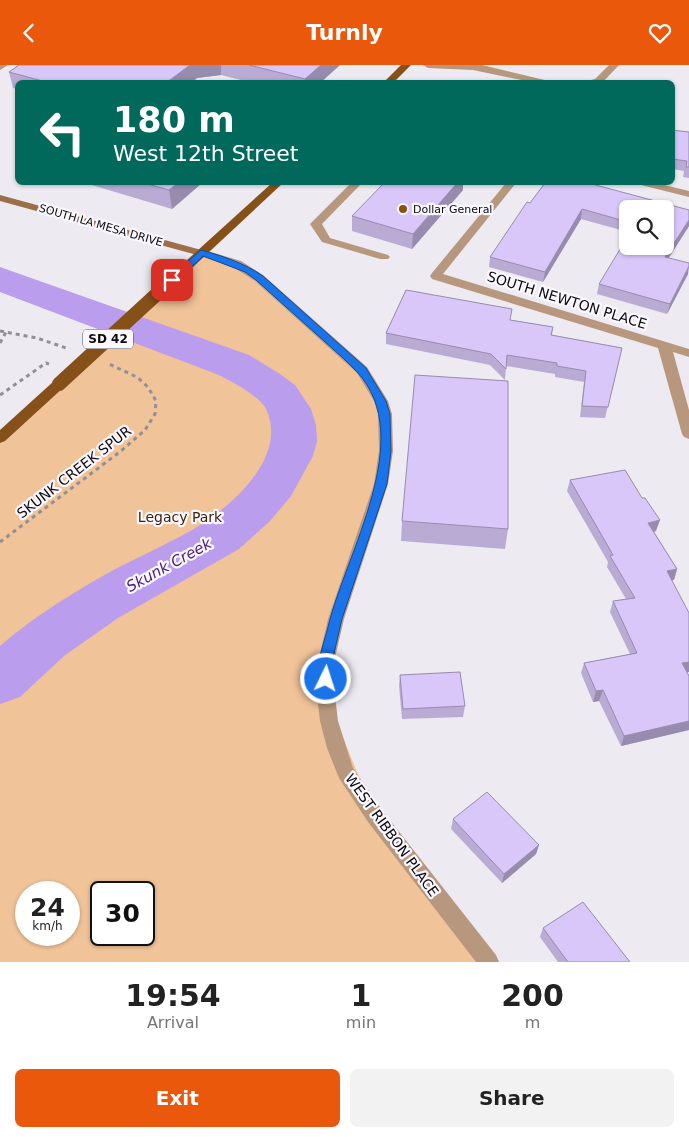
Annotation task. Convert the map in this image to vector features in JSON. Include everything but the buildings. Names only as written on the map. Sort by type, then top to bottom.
[{"type":"main road","points":[[390,80],[406,65]]},
{"type":"main road","name":"SD 42","points":[[0,438],[276,185]]},
{"type":"street","points":[[428,65],[470,68],[475,66],[539,80]]},
{"type":"street","points":[[599,80],[614,65]]},
{"type":"street","points":[[355,185],[316,224],[326,240],[384,257]]},
{"type":"street","name":"SOUTH NEWTON PLACE","points":[[509,185],[436,276],[689,353]]},
{"type":"street","points":[[654,185],[689,193]]},
{"type":"street","name":"SOUTH LA MESA DRIVE","points":[[0,198],[201,253]]},
{"type":"street","name":"WEST RIBBON PLACE","points":[[201,253],[237,265],[259,278],[362,371],[381,401],[384,414],[386,451],[381,484],[336,619],[326,662],[326,696],[329,721],[336,748],[346,772],[375,816],[489,962]]},
{"type":"street","points":[[664,345],[689,434]]},
{"type":"path","points":[[0,331],[37,338],[71,350]]},
{"type":"path","points":[[0,343],[6,332]]},
{"type":"path","points":[[0,395],[46,363],[73,371]]},
{"type":"path","name":"SKUNK CREEK SPUR","points":[[0,542],[121,451],[145,429],[155,414],[156,401],[148,387],[137,377],[105,363]]},
{"type":"green space","name":"Legacy Park","points":[[201,253],[259,278],[362,370],[385,414],[381,484],[336,619],[326,696],[375,816],[489,962],[0,962],[0,437]]},
{"type":"waterway","name":"Skunk Creek","points":[[0,279],[234,365],[273,389],[285,402],[294,425],[294,441],[290,456],[283,470],[264,497],[224,534],[200,549],[145,577],[81,615],[28,654],[0,681]]},
{"type":"place","name":"Dollar General","points":[[403,209]]},
{"type":"route","points":[[172,280],[201,253],[223,259],[248,270],[362,371],[374,387],[381,401],[384,414],[386,451],[381,484],[336,619],[326,662],[326,679]]}]
